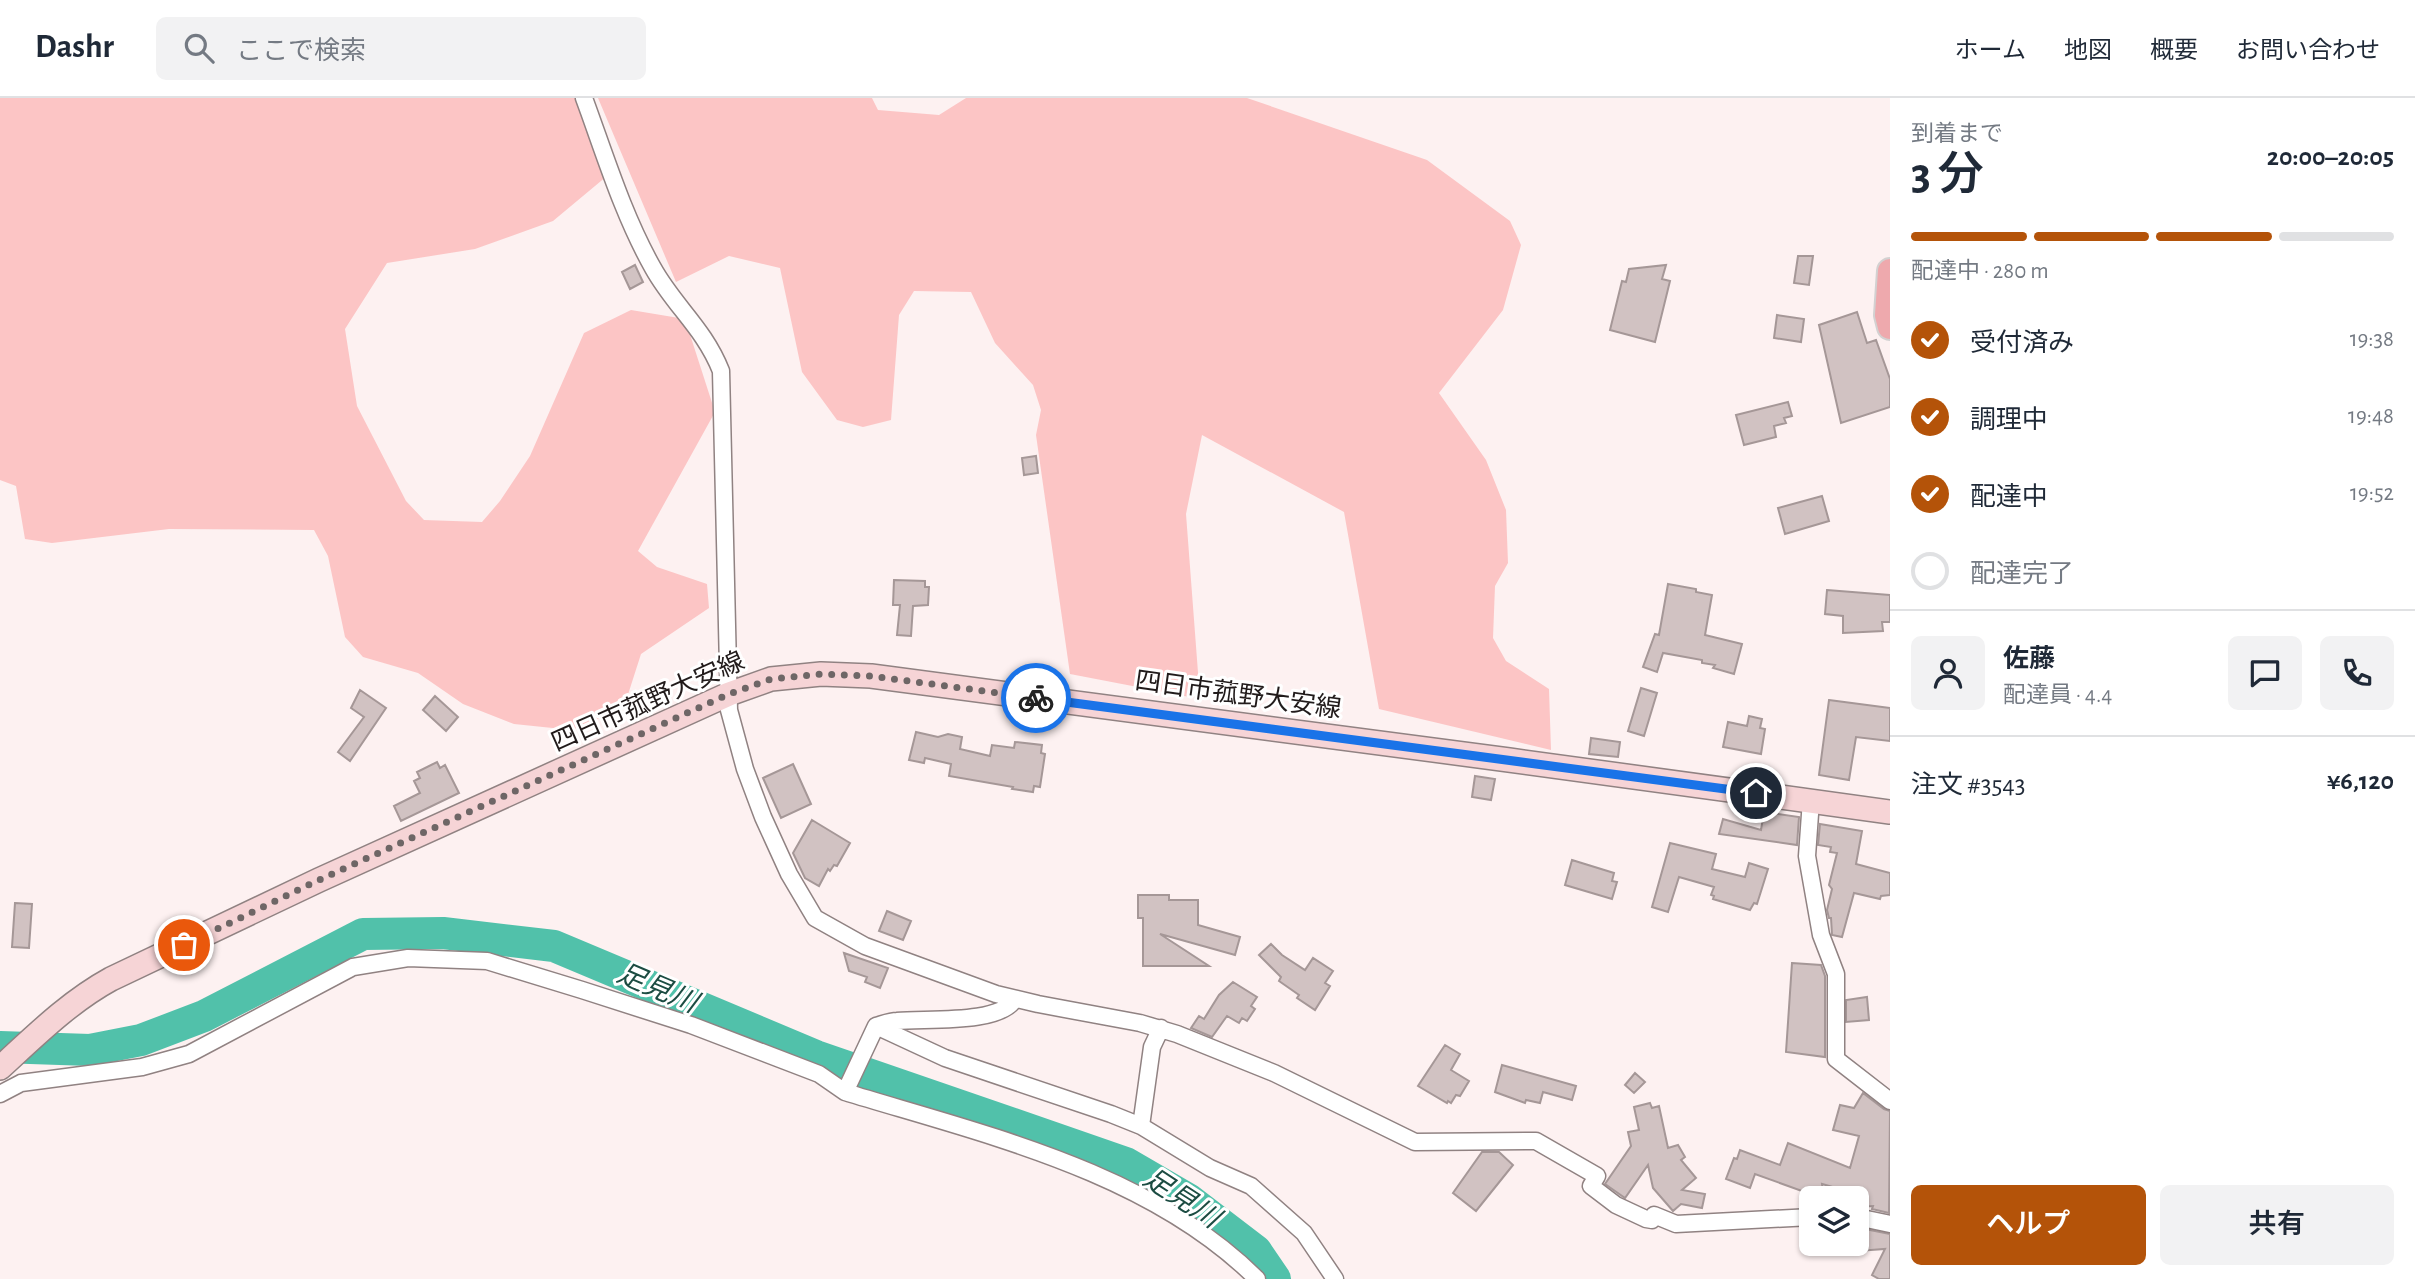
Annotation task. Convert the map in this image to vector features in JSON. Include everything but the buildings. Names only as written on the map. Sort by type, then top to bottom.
[{"type":"main road","points":[[1890,271],[1887,302],[1890,327]]},
{"type":"main road","name":"四日市菰野大安線","points":[[0,1068],[89,990],[319,880],[729,694],[771,679],[821,674],[871,676],[1890,812]]},
{"type":"street","points":[[584,98],[636,238],[655,272],[707,340],[721,371],[729,710],[745,769],[789,874],[815,918],[835,931],[884,954],[1015,999],[1161,1028],[1273,1073],[1415,1142],[1536,1141],[1597,1177],[1591,1186],[1616,1205],[1647,1219],[1652,1220],[1654,1215],[1676,1224],[1799,1218]]},
{"type":"street","points":[[1811,800],[1807,856],[1821,935],[1836,974],[1836,1059],[1890,1101]]},
{"type":"street","points":[[0,1094],[21,1083],[142,1067],[189,1054],[353,967],[408,958],[487,961],[691,1025],[819,1074],[845,1092],[1066,1162],[1159,1205],[1219,1244],[1257,1279]]},
{"type":"street","points":[[876,1026],[896,1021],[961,1018],[998,1012],[1010,1006],[1015,999]]},
{"type":"street","points":[[845,1092],[876,1026]]},
{"type":"street","points":[[876,1026],[945,1058],[1141,1126],[1210,1168],[1251,1186],[1304,1233],[1335,1279]]},
{"type":"street","points":[[1141,1126],[1152,1047],[1161,1028]]},
{"type":"street","points":[[1869,1220],[1890,1224]]},
{"type":"shaded area","points":[[0,98],[575,98],[607,176],[553,221],[475,249],[387,263],[345,329],[357,406],[406,501],[424,520],[482,522],[500,501],[530,456],[584,333],[631,310],[685,319],[715,412],[638,551],[657,567],[707,584],[709,608],[641,654],[624,707],[572,730],[514,724],[463,704],[418,673],[363,657],[345,637],[328,556],[314,530],[169,529],[52,543],[25,539],[16,486],[0,480]]},
{"type":"shaded area","points":[[598,98],[872,98],[878,110],[939,115],[966,98],[1247,98],[1427,160],[1510,221],[1521,245],[1503,310],[1439,393],[1486,460],[1506,510],[1508,563],[1495,586],[1493,638],[1506,661],[1549,689],[1551,750],[1379,709],[1344,512],[1202,435],[1186,514],[1200,699],[1070,674],[1036,435],[1041,410],[1033,385],[995,343],[971,292],[914,291],[899,315],[891,420],[863,427],[837,420],[802,372],[780,268],[729,256],[676,282]]},
{"type":"waterway","name":"足見川","points":[[0,1047],[90,1050],[141,1040],[204,1016],[363,934],[443,933],[554,946],[816,1056],[1126,1163],[1188,1199],[1256,1251],[1275,1279]]},
{"type":"way so far","points":[[184,945],[319,880],[729,694],[771,679],[821,674],[871,676],[1036,698]]},
{"type":"route","points":[[1036,698],[1756,793]]}]
